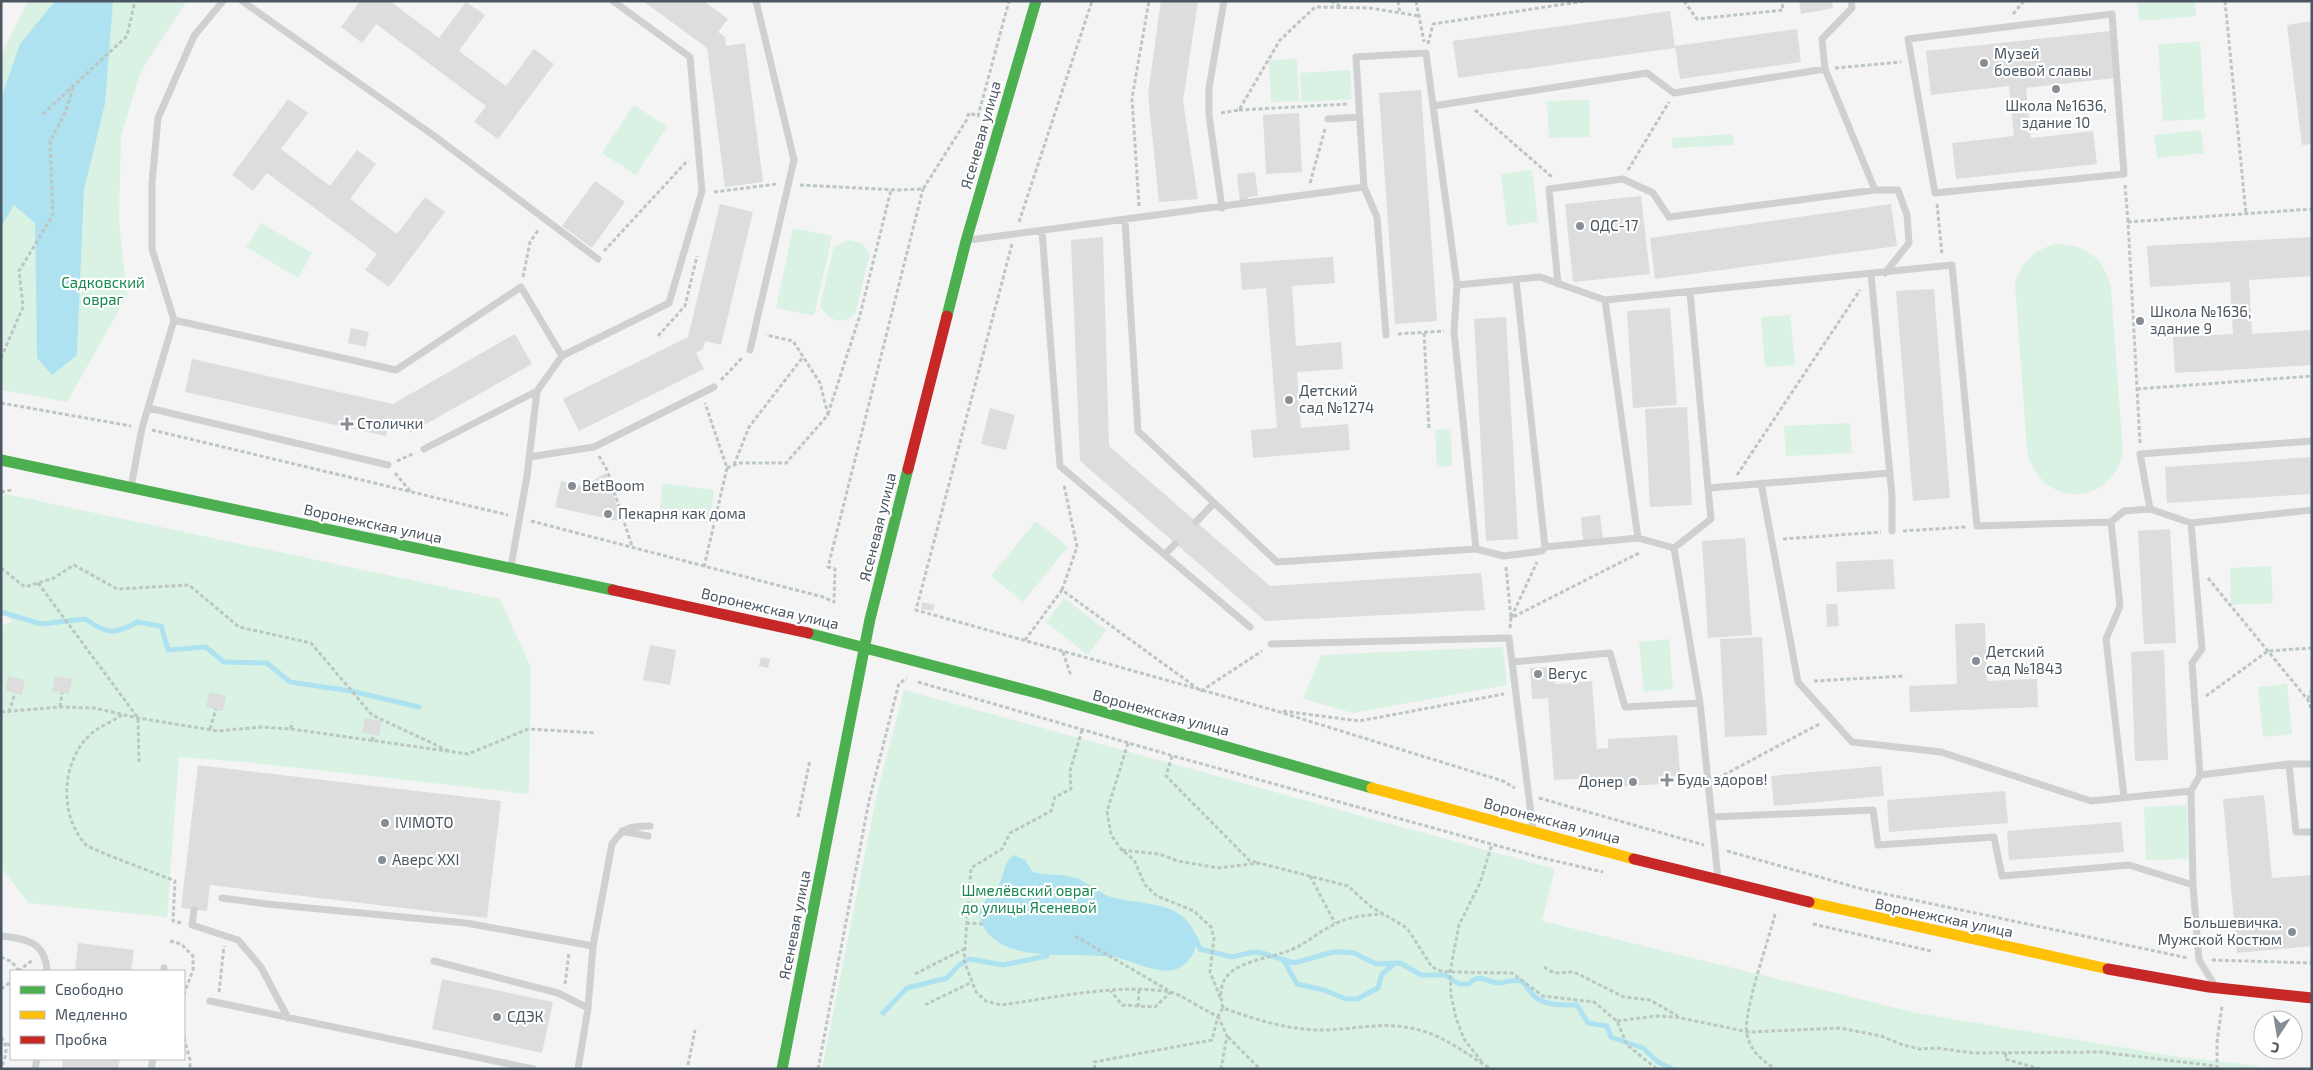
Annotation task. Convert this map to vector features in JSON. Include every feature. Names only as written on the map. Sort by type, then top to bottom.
[{"type":"street","name":"Ясеневая улица","points":[[782,1069],[865,646],[966,241],[1036,1]]},
{"type":"street","name":"Воронежская улица","points":[[1,460],[510,568],[865,646],[1533,832],[1719,882],[1844,912],[2131,975],[2217,989],[2312,998]]},
{"type":"lane","points":[[131,487],[142,428],[174,320],[152,248],[152,183],[158,118],[194,36],[223,1]]},
{"type":"lane","points":[[242,1],[433,135],[598,259]]},
{"type":"lane","points":[[424,449],[537,391],[562,356],[668,303],[702,191],[690,57],[613,1]]},
{"type":"lane","points":[[750,350],[790,184],[794,160],[756,1]]},
{"type":"lane","points":[[1222,208],[1209,115],[1209,88],[1224,1]]},
{"type":"lane","points":[[1852,1],[1852,8],[1822,39],[1825,69],[1875,190]]},
{"type":"lane","points":[[2112,14],[2124,174],[1936,193],[1908,39],[2112,14]]},
{"type":"lane","points":[[1386,334],[1377,217],[1364,187],[1356,57],[1426,53],[1456,285],[1454,331],[1476,549]]},
{"type":"lane","points":[[1433,106],[1647,73],[1674,93],[1825,69]]},
{"type":"lane","points":[[1328,119],[1360,117]]},
{"type":"lane","points":[[1558,284],[1549,189],[1623,179],[1653,194],[1669,217],[1875,190],[1898,190],[1907,215],[1909,243],[1885,273]]},
{"type":"lane","points":[[966,241],[1222,208],[1364,187]]},
{"type":"lane","points":[[1125,220],[1138,431],[1277,562],[1476,549],[1504,556],[1543,549],[1638,538],[1674,548]]},
{"type":"lane","points":[[1042,231],[1060,466],[1250,627]]},
{"type":"lane","points":[[1456,285],[1540,278],[1605,300],[1952,265],[1977,526],[2111,522],[2124,511],[2150,509],[2191,523],[2312,510]]},
{"type":"lane","points":[[1871,274],[1890,473],[1892,531]]},
{"type":"lane","points":[[1516,280],[1543,549]]},
{"type":"lane","points":[[174,320],[396,370],[521,287],[562,356]]},
{"type":"lane","points":[[1674,548],[1711,519],[1690,292]]},
{"type":"lane","points":[[1605,300],[1638,538]]},
{"type":"lane","points":[[529,457],[594,447],[714,387]]},
{"type":"lane","points":[[510,568],[529,457],[537,391]]},
{"type":"lane","points":[[149,408],[388,465]]},
{"type":"lane","points":[[2150,509],[2140,454],[2312,441]]},
{"type":"lane","points":[[1708,488],[1890,473]]},
{"type":"lane","points":[[1761,483],[1798,682],[1852,742],[1941,752],[2091,802],[2191,791]]},
{"type":"lane","points":[[1196,522],[1214,503]]},
{"type":"lane","points":[[2111,522],[2120,606],[2106,639],[2124,797]]},
{"type":"lane","points":[[2191,523],[2202,649],[2192,663],[2200,775],[2191,791],[2193,885],[2199,960],[2217,989]]},
{"type":"lane","points":[[1165,554],[1175,544]]},
{"type":"lane","points":[[1674,548],[1700,703],[1719,882]]},
{"type":"lane","points":[[1271,644],[1509,638],[1533,832]]},
{"type":"lane","points":[[1512,662],[1610,653],[1624,707],[1700,703]]},
{"type":"lane","points":[[2200,775],[2289,764],[2312,764]]},
{"type":"lane","points":[[2289,764],[2296,832],[2312,832]]},
{"type":"lane","points":[[1712,817],[1873,810],[1878,846],[1994,837],[2002,876],[2129,865],[2193,885]]},
{"type":"lane","points":[[578,1069],[588,1008],[593,946],[612,844],[622,830],[635,826],[650,826]]},
{"type":"lane","points":[[622,830],[648,836]]},
{"type":"lane","points":[[222,898],[466,923],[593,946]]},
{"type":"lane","points":[[194,910],[192,925],[238,940],[262,966],[288,1018]]},
{"type":"lane","points":[[1,936],[27,940],[36,946],[44,958],[47,970]]},
{"type":"lane","points":[[434,961],[564,996],[588,1008]]},
{"type":"lane","points":[[214,1002],[533,1069]]},
{"type":"path","points":[[43,114],[127,36],[135,1]]},
{"type":"path","points":[[1,402],[142,428],[411,492],[632,546],[704,567],[823,597],[834,602],[835,569],[828,567],[923,189],[966,121],[969,113],[978,116],[1009,1]]},
{"type":"path","points":[[1092,1],[1015,234],[916,610],[1273,710],[1502,781],[1530,796],[1862,889],[2199,960],[2312,963]]},
{"type":"path","points":[[1140,219],[1132,98],[1148,1]]},
{"type":"path","points":[[1239,110],[1280,40],[1315,6],[1317,1]]},
{"type":"path","points":[[1331,1],[1343,7]]},
{"type":"path","points":[[1398,1],[1400,13]]},
{"type":"path","points":[[1416,1],[1426,53]]},
{"type":"path","points":[[1426,53],[1433,24],[1585,1]]},
{"type":"path","points":[[1684,1],[1697,19],[1783,10],[1782,1]]},
{"type":"path","points":[[2225,1],[2246,214]]},
{"type":"path","points":[[1315,6],[1343,7],[1419,16]]},
{"type":"path","points":[[1825,69],[1911,61]]},
{"type":"path","points":[[1,358],[23,307],[19,271],[52,216],[50,141],[65,113],[74,85]]},
{"type":"path","points":[[1623,179],[1674,93]]},
{"type":"path","points":[[1464,100],[1562,186]]},
{"type":"path","points":[[1209,115],[1239,110],[1359,103]]},
{"type":"path","points":[[1306,196],[1328,119]]},
{"type":"path","points":[[598,259],[698,148]]},
{"type":"path","points":[[2124,174],[2140,454]]},
{"type":"path","points":[[713,192],[766,184]]},
{"type":"path","points":[[790,184],[891,190],[923,189]]},
{"type":"path","points":[[727,468],[739,463],[786,463],[828,415],[860,315],[891,190]]},
{"type":"path","points":[[1936,193],[1943,266]]},
{"type":"path","points":[[2128,222],[2312,209]]},
{"type":"path","points":[[521,287],[530,242],[545,220]]},
{"type":"path","points":[[1730,486],[1871,274]]},
{"type":"path","points":[[658,336],[685,306]]},
{"type":"path","points":[[1386,334],[1454,331]]},
{"type":"path","points":[[754,332],[793,341],[820,383],[828,415]]},
{"type":"path","points":[[1424,333],[1429,429]]},
{"type":"path","points":[[714,387],[750,350]]},
{"type":"path","points":[[733,465],[749,427],[803,357]]},
{"type":"path","points":[[2137,389],[2312,376]]},
{"type":"path","points":[[704,567],[727,468],[712,419]]},
{"type":"path","points":[[594,447],[607,470],[632,546]]},
{"type":"path","points":[[411,492],[388,465],[424,449]]},
{"type":"path","points":[[1025,640],[1062,590],[1077,547],[1060,466]]},
{"type":"path","points":[[1,492],[12,490]]},
{"type":"path","points":[[1771,540],[1977,526]]},
{"type":"path","points":[[1511,618],[1657,543]]},
{"type":"path","points":[[1511,618],[1543,549]]},
{"type":"path","points":[[1504,556],[1511,618],[1509,638]]},
{"type":"path","points":[[2194,561],[2308,700],[2312,711]]},
{"type":"path","points":[[1,568],[25,587],[54,578],[74,564],[117,588],[190,585],[239,627],[311,643],[372,714],[452,752]]},
{"type":"path","points":[[38,583],[138,718],[139,763]]},
{"type":"path","points":[[1062,590],[1201,691]]},
{"type":"path","points":[[1201,691],[1271,644]]},
{"type":"path","points":[[2195,704],[2268,651],[2312,648]]},
{"type":"path","points":[[1062,651],[1071,676]]},
{"type":"path","points":[[1798,682],[1905,676]]},
{"type":"path","points":[[818,1069],[869,801],[899,682],[904,678]]},
{"type":"path","points":[[2308,700],[2312,689]]},
{"type":"path","points":[[1273,710],[1359,721],[1516,692]]},
{"type":"path","points":[[9,712],[15,693]]},
{"type":"path","points":[[60,707],[62,693]]},
{"type":"path","points":[[1,712],[60,707],[94,708],[122,715],[210,730],[260,727],[291,729],[468,754],[528,729],[596,733]]},
{"type":"path","points":[[210,730],[216,709]]},
{"type":"path","points":[[122,715],[92,734],[73,760],[66,795],[73,824],[87,846],[175,881],[173,921],[192,925]]},
{"type":"path","points":[[1709,783],[1830,718]]},
{"type":"path","points":[[291,729],[292,722]]},
{"type":"path","points":[[1082,730],[1070,771],[1071,789],[1055,797],[1051,812],[1010,833],[1002,849],[971,868],[964,961],[976,992],[986,1001],[1001,1005],[1111,991],[1172,992]]},
{"type":"path","points":[[372,741],[373,735]]},
{"type":"path","points":[[1095,1069],[1094,1062],[1212,1040],[1218,1016],[1223,1008],[1210,972],[1214,938],[1210,927],[1194,912],[1157,896],[1145,885],[1134,860],[1122,850],[1111,835],[1107,811],[1128,743]]},
{"type":"path","points":[[1172,756],[1166,776],[1250,860],[1348,886],[1370,906],[1407,928],[1432,966],[1441,971],[1512,973],[1543,996],[1594,1002],[1617,1022],[1627,1045],[1657,1069]]},
{"type":"path","points":[[798,817],[810,760]]},
{"type":"path","points":[[1484,1064],[1464,1039],[1456,1018],[1450,972],[1459,924],[1480,883],[1492,844]]},
{"type":"path","points":[[1122,850],[1160,854],[1178,861],[1218,868],[1259,863]]},
{"type":"path","points":[[1310,876],[1335,923]]},
{"type":"path","points":[[1220,997],[1227,978],[1234,969],[1260,958],[1288,952],[1335,923],[1349,918],[1385,914]]},
{"type":"path","points":[[1775,914],[1748,1010],[1747,1032],[1752,1048],[1760,1059],[1776,1069]]},
{"type":"path","points":[[966,923],[985,924]]},
{"type":"path","points":[[214,1002],[225,936]]},
{"type":"path","points":[[1075,936],[1202,1010],[1218,1016],[1227,1036],[1260,1069]]},
{"type":"path","points":[[170,941],[181,944],[193,956],[194,970],[185,992]]},
{"type":"path","points":[[564,996],[570,942]]},
{"type":"path","points":[[915,974],[964,949]]},
{"type":"path","points":[[1,957],[12,962],[17,970]]},
{"type":"path","points":[[19,970],[30,962],[44,958]]},
{"type":"path","points":[[1544,967],[1554,973],[1574,972],[1624,997],[1650,1000],[1681,1017]]},
{"type":"path","points":[[925,1005],[972,982]]},
{"type":"path","points":[[1617,1022],[1656,1016],[1681,1017],[1747,1032],[1840,1028],[1881,1036],[1903,1045],[1920,1049],[1937,1048],[1973,1053],[2100,1052],[2217,1068],[2223,1002],[2217,989]]},
{"type":"path","points":[[1138,1006],[1139,990]]},
{"type":"path","points":[[1111,991],[1122,1005],[1155,1007],[1172,992]]},
{"type":"path","points":[[1223,1008],[1274,1024],[1309,1030],[1376,1025],[1410,1028],[1441,1038],[1491,1069]]},
{"type":"path","points":[[688,1065],[695,1030]]},
{"type":"path","points":[[1221,1069],[1227,1036]]},
{"type":"path","points":[[1,1037],[6,1044],[5,1059],[1,1067]]},
{"type":"path","points":[[185,1042],[190,1060],[190,1069]]},
{"type":"path","points":[[6,1044],[10,1045]]},
{"type":"path","points":[[2006,1053],[2005,1059],[2040,1069]]},
{"type":"green space","points":[[28,1],[55,1],[45,14],[1,99],[1,55]]},
{"type":"green space","name":"Садковский овраг","points":[[113,1],[187,1],[141,71],[121,136],[119,221],[127,296],[67,402],[1,390],[1,227],[14,204],[35,223],[37,358],[77,355],[84,190],[105,104]]},
{"type":"green space","points":[[2137,1],[2195,1],[2196,16],[2139,21]]},
{"type":"green space","points":[[2200,42],[2205,119],[2163,121],[2158,44]]},
{"type":"green space","points":[[1297,59],[1299,101],[1271,102],[1269,60]]},
{"type":"green space","points":[[1350,70],[1352,99],[1302,102],[1300,73]]},
{"type":"green space","points":[[1589,100],[1590,137],[1549,138],[1547,101]]},
{"type":"green space","points":[[634,105],[667,127],[636,175],[602,153]]},
{"type":"green space","points":[[2201,130],[2204,153],[2157,158],[2154,135]]},
{"type":"green space","points":[[1733,134],[1734,145],[1673,148],[1672,138]]},
{"type":"green space","points":[[1532,170],[1538,222],[1507,226],[1501,174]]},
{"type":"green space","points":[[261,223],[312,253],[298,278],[246,247]]},
{"type":"green space","points":[[793,228],[832,236],[814,316],[776,308]]},
{"type":"green space","points":[[849,240],[862,243],[870,254],[855,315],[840,321],[827,315],[820,306],[834,247]]},
{"type":"green space","points":[[2055,244],[2076,246],[2092,255],[2104,269],[2111,288],[2123,454],[2115,472],[2103,485],[2089,492],[2074,494],[2058,491],[2045,482],[2034,469],[2027,450],[2015,283],[2021,269],[2029,258],[2035,253]]},
{"type":"green space","points":[[1790,315],[1795,365],[1765,367],[1761,317]]},
{"type":"green space","points":[[1850,423],[1852,453],[1786,456],[1784,426]]},
{"type":"green space","points":[[1451,429],[1452,466],[1437,467],[1435,430]]},
{"type":"green space","points":[[663,483],[714,490],[710,523],[659,516]]},
{"type":"green space","points":[[1,493],[500,599],[531,668],[529,794],[246,762],[179,757],[167,917],[29,903],[1,868],[1,626],[12,622],[1,608]]},
{"type":"green space","points":[[1036,521],[1068,547],[1023,602],[991,576]]},
{"type":"green space","points":[[2271,566],[2273,603],[2231,605],[2230,568]]},
{"type":"green space","points":[[1064,598],[1106,630],[1088,655],[1046,622]]},
{"type":"green space","points":[[1669,639],[1673,689],[1644,692],[1639,642]]},
{"type":"green space","points":[[1503,647],[1507,685],[1353,713],[1303,699],[1321,655]]},
{"type":"green space","points":[[2287,684],[2292,734],[2263,737],[2258,687]]},
{"type":"green space","name":"Шмелёвский овраг до улицы Ясеневой","points":[[904,690],[1555,869],[1542,921],[1917,1013],[2180,1057],[2259,1066],[2258,1069],[822,1069],[877,793]]},
{"type":"green space","points":[[2187,805],[2188,859],[2146,860],[2144,807]]},
{"type":"water","points":[[55,1],[113,2],[105,104],[84,190],[77,355],[52,375],[37,358],[35,223],[14,205],[1,227],[1,99],[20,44]]},
{"type":"water","points":[[1014,855],[1025,860],[1033,872],[1073,877],[1111,897],[1160,906],[1174,911],[1186,920],[1194,932],[1196,946],[1193,954],[1180,968],[1162,970],[1118,958],[1035,953],[1015,949],[997,942],[985,929],[978,909],[997,888],[1007,863]]},
{"type":"building","points":[[360,1],[390,1],[439,38],[466,2],[485,15],[459,51],[506,86],[534,49],[554,64],[498,139],[474,122],[486,106],[376,24],[362,43],[341,27]]},
{"type":"building","points":[[643,1],[704,1],[728,19],[718,32],[725,37],[726,46],[745,43],[763,182],[725,187],[707,48]]},
{"type":"building","points":[[1161,1],[1198,1],[1183,101],[1198,199],[1159,202],[1148,94]]},
{"type":"building","points":[[1799,1],[1832,1],[1833,8],[1801,14]]},
{"type":"building","points":[[1670,11],[1675,48],[1458,78],[1453,41]]},
{"type":"building","points":[[2312,21],[2312,144],[2302,145],[2287,25]]},
{"type":"building","points":[[1797,29],[1801,62],[1680,79],[1675,46]]},
{"type":"building","points":[[2110,31],[2115,78],[2026,88],[2031,138],[2093,131],[2097,164],[1956,179],[1952,143],[2014,136],[2009,86],[1931,95],[1926,51]]},
{"type":"building","points":[[1421,90],[1437,321],[1395,324],[1379,93]]},
{"type":"building","points":[[288,99],[308,113],[281,149],[330,186],[357,150],[376,164],[350,199],[397,234],[425,197],[445,212],[389,287],[365,270],[377,254],[267,173],[253,191],[232,175]]},
{"type":"building","points":[[1299,113],[1302,172],[1266,174],[1263,115]]},
{"type":"building","points":[[1255,172],[1258,196],[1248,197],[1249,203],[1240,204],[1237,174]]},
{"type":"building","points":[[595,181],[625,202],[592,248],[562,226]]},
{"type":"building","points":[[1641,196],[1650,274],[1573,282],[1565,204]]},
{"type":"building","points":[[720,204],[753,212],[721,345],[705,341],[703,349],[696,353],[704,369],[579,431],[563,399],[688,337]]},
{"type":"building","points":[[1891,204],[1897,246],[1655,279],[1650,238]]},
{"type":"building","points":[[1103,237],[1109,446],[1270,586],[1481,573],[1485,610],[1265,621],[1080,461],[1071,240]]},
{"type":"building","points":[[2312,237],[2312,276],[2249,280],[2252,334],[2312,330],[2312,365],[2175,373],[2173,337],[2233,334],[2230,282],[2150,287],[2147,246]]},
{"type":"building","points":[[1333,257],[1335,283],[1292,286],[1296,346],[1341,342],[1343,369],[1297,372],[1301,428],[1348,424],[1350,450],[1253,458],[1251,430],[1277,428],[1266,288],[1242,290],[1240,263]]},
{"type":"building","points":[[1934,289],[1950,498],[1913,501],[1896,291]]},
{"type":"building","points":[[1670,308],[1677,405],[1633,408],[1627,311]]},
{"type":"building","points":[[1506,317],[1518,539],[1486,541],[1474,319]]},
{"type":"building","points":[[351,328],[369,332],[366,347],[348,343]]},
{"type":"building","points":[[515,334],[532,364],[410,433],[402,419],[396,422],[389,421],[386,436],[185,392],[192,359],[393,404]]},
{"type":"building","points":[[1687,407],[1692,505],[1650,507],[1645,409]]},
{"type":"building","points":[[990,408],[1015,415],[1006,450],[981,444]]},
{"type":"building","points":[[2312,457],[2312,494],[2167,503],[2165,467]]},
{"type":"building","points":[[606,473],[622,522],[555,507],[561,481],[584,486]]},
{"type":"building","points":[[1600,515],[1603,538],[1583,540],[1581,517]]},
{"type":"building","points":[[2170,529],[2176,643],[2144,644],[2138,531]]},
{"type":"building","points":[[1745,538],[1752,635],[1708,638],[1702,541]]},
{"type":"building","points":[[1893,559],[1895,589],[1837,592],[1836,562]]},
{"type":"building","points":[[922,602],[935,605],[933,611],[921,609]]},
{"type":"building","points":[[1826,604],[1837,604],[1839,626],[1827,627]]},
{"type":"building","points":[[1985,623],[1987,681],[2037,679],[2038,707],[1910,712],[1909,686],[1957,684],[1955,624]]},
{"type":"building","points":[[1762,637],[1767,735],[1725,737],[1720,639]]},
{"type":"building","points":[[650,645],[676,650],[670,685],[643,680]]},
{"type":"building","points":[[2164,650],[2168,760],[2135,761],[2131,652]]},
{"type":"building","points":[[761,657],[770,659],[768,668],[759,666]]},
{"type":"building","points":[[1554,667],[1555,684],[1592,681],[1597,749],[1608,748],[1608,739],[1677,735],[1681,783],[1611,787],[1610,777],[1554,780],[1548,698],[1532,699],[1530,668]]},
{"type":"building","points":[[8,676],[25,680],[22,695],[5,691]]},
{"type":"building","points":[[55,676],[72,679],[69,694],[52,691]]},
{"type":"building","points":[[209,692],[226,696],[223,711],[206,707]]},
{"type":"building","points":[[365,718],[382,721],[379,736],[362,733]]},
{"type":"building","points":[[198,765],[501,801],[487,918],[210,885],[207,911],[181,908]]},
{"type":"building","points":[[1881,766],[1884,796],[1774,806],[1771,776]]},
{"type":"building","points":[[2005,791],[2008,823],[1889,832],[1887,800]]},
{"type":"building","points":[[2264,795],[2272,878],[2312,875],[2312,946],[2237,953],[2223,799]]},
{"type":"building","points":[[2121,822],[2124,852],[2009,860],[2007,831]]},
{"type":"building","points":[[78,943],[134,950],[131,970],[75,970]]},
{"type":"building","points":[[442,979],[553,1002],[542,1053],[432,1029]]},
{"type":"building","points":[[63,1060],[120,1060],[118,1069],[62,1069]]},
{"type":"waterway","points":[[1,612],[41,624],[85,619],[110,631],[116,631],[137,622],[161,626],[168,650],[206,647],[224,662],[267,663],[290,682],[351,691],[419,707]]},
{"type":"waterway","points":[[1195,937],[1200,949],[1232,957],[1253,952],[1294,963],[1333,952],[1344,952],[1354,953],[1376,964],[1400,963],[1421,975],[1445,975],[1459,984],[1469,984],[1473,980],[1481,978],[1496,983],[1513,980],[1521,981],[1534,996],[1544,1002],[1577,1005],[1588,1023],[1607,1026],[1611,1037],[1643,1048],[1658,1062],[1672,1069]]},
{"type":"waterway","points":[[883,1013],[907,988],[947,978],[958,966],[969,959],[1003,965],[1047,956]]},
{"type":"waterway","points":[[1284,961],[1297,984],[1324,990],[1346,999],[1357,999],[1378,988],[1382,974],[1392,966]]},
{"type":"traffic: fast","points":[[947,316],[966,241],[1036,1]]},
{"type":"traffic: fast","points":[[1,460],[613,590]]},
{"type":"traffic: fast","points":[[782,1069],[870,619],[908,469]]},
{"type":"traffic: fast","points":[[808,633],[1037,693],[1372,788]]},
{"type":"traffic: slow","points":[[1372,788],[1634,859]]},
{"type":"traffic: slow","points":[[1809,902],[2108,969]]},
{"type":"traffic: jam","points":[[908,469],[947,316]]},
{"type":"traffic: jam","points":[[613,590],[808,633]]},
{"type":"traffic: jam","points":[[1634,859],[1809,902]]},
{"type":"traffic: jam","points":[[2108,969],[2209,987],[2312,998]]},
{"type":"place","name":"Музей боевой славы","points":[[1984,63]]},
{"type":"place","name":"Школа №1636, здание 10","points":[[2056,89]]},
{"type":"place","name":"ОДС-17","points":[[1580,226]]},
{"type":"place","name":"Школа №1636, здание 9","points":[[2140,321]]},
{"type":"place","name":"Детский сад №1274","points":[[1289,400]]},
{"type":"place","name":"Столички","points":[[347,424]]},
{"type":"place","name":"BetBoom","points":[[572,486]]},
{"type":"place","name":"Пекарня как дома","points":[[608,514]]},
{"type":"place","name":"Детский сад №1843","points":[[1976,661]]},
{"type":"place","name":"Вегус","points":[[1538,674]]},
{"type":"place","name":"Будь здоров!","points":[[1667,780]]},
{"type":"place","name":"Донер","points":[[1633,782]]},
{"type":"place","name":"IVIMOTO","points":[[385,823]]},
{"type":"place","name":"Аверс XXI","points":[[382,860]]},
{"type":"place","name":"Большевичка. Мужской Костюм","points":[[2292,932]]},
{"type":"place","name":"СДЭК","points":[[497,1017]]}]
